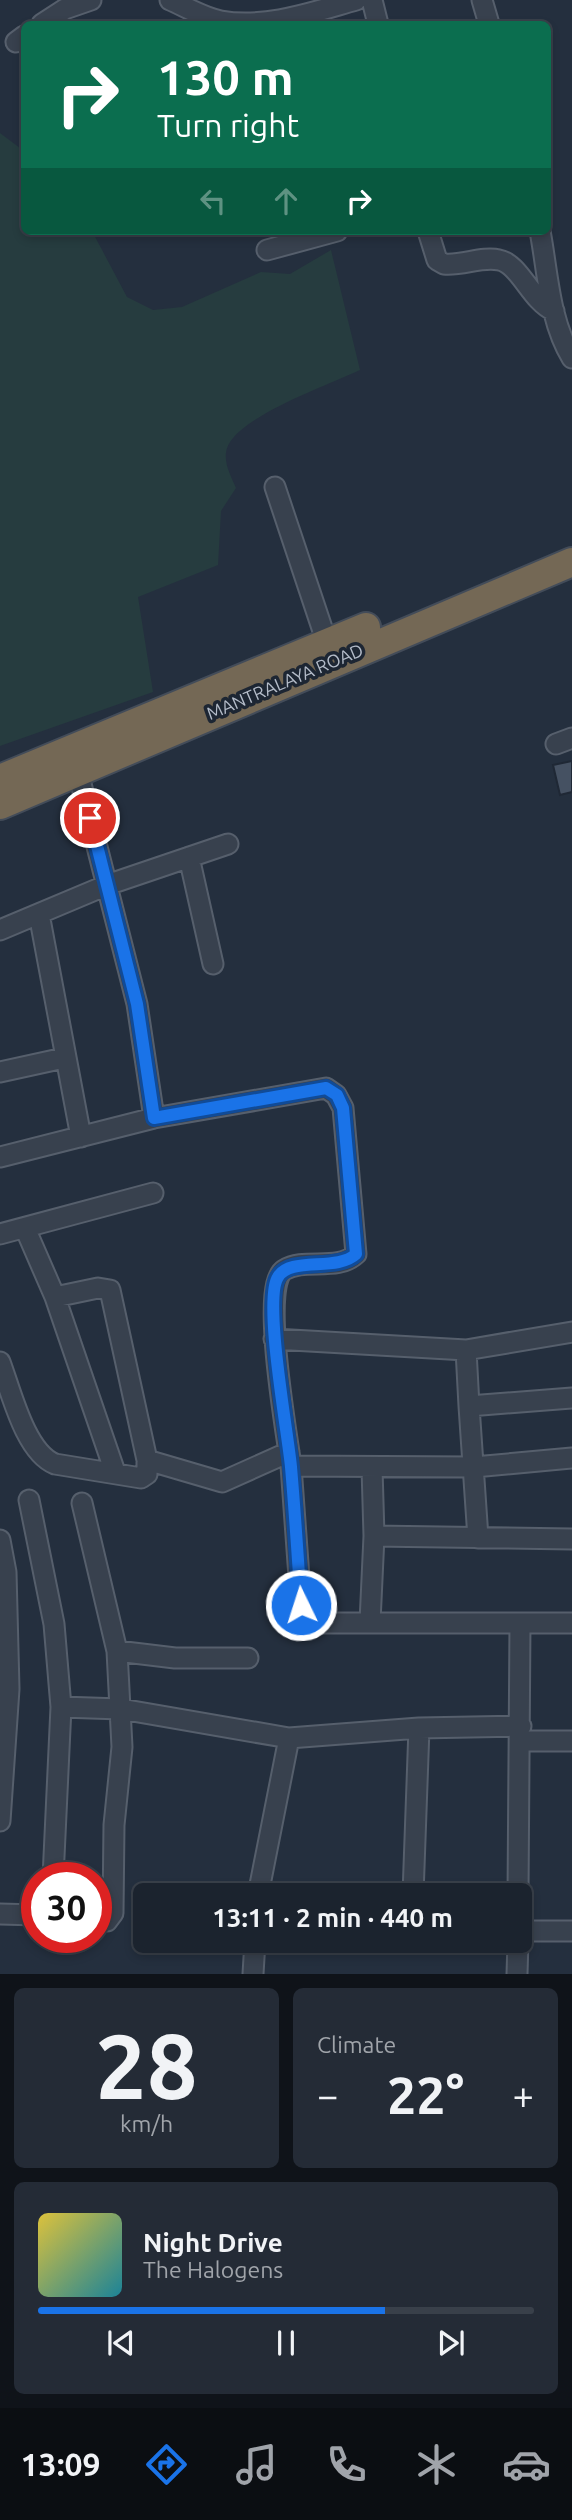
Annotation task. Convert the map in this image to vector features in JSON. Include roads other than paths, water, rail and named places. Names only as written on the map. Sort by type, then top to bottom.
[{"type":"highway","points":[[0,779],[572,542]]},
{"type":"highway","name":"MANTRALAYA ROAD","points":[[0,805],[572,562]]},
{"type":"street","points":[[47,21],[65,9],[91,0]]},
{"type":"street","points":[[170,0],[219,21]]},
{"type":"street","points":[[267,21],[356,0]]},
{"type":"street","points":[[372,0],[377,21]]},
{"type":"street","points":[[482,0],[488,21]]},
{"type":"street","points":[[267,250],[322,235]]},
{"type":"street","points":[[429,235],[437,260],[454,265],[495,258],[505,261],[534,298],[554,312]]},
{"type":"street","points":[[541,235],[554,312],[560,335],[572,358]]},
{"type":"street","points":[[275,486],[327,643]]},
{"type":"street","points":[[78,772],[137,1004],[154,1118]]},
{"type":"street","points":[[0,930],[107,885],[228,844]]},
{"type":"street","points":[[189,857],[213,964]]},
{"type":"street","points":[[39,914],[81,1137]]},
{"type":"street","points":[[0,1072],[64,1058]]},
{"type":"street","points":[[0,1157],[154,1118],[326,1088],[337,1095],[343,1108],[356,1254],[348,1261],[287,1268],[278,1275],[274,1284],[274,1339],[290,1459],[301,1605],[305,1616],[313,1623],[572,1623]]},
{"type":"street","points":[[0,1234],[153,1193]]},
{"type":"street","points":[[25,1228],[55,1297],[115,1472]]},
{"type":"street","points":[[0,1362],[31,1443],[41,1458],[55,1464],[141,1478],[147,1474],[147,1460],[110,1290],[98,1288],[55,1297]]},
{"type":"street","points":[[274,1339],[466,1350],[572,1332]]},
{"type":"street","points":[[466,1350],[478,1538]]},
{"type":"street","points":[[469,1406],[572,1398]]},
{"type":"street","points":[[147,1460],[222,1482],[290,1459],[372,1468],[474,1467],[572,1458]]},
{"type":"street","points":[[370,1622],[374,1536],[372,1468]]},
{"type":"street","points":[[29,1500],[54,1624],[61,1707],[54,1862]]},
{"type":"street","points":[[82,1503],[117,1651],[122,1747],[114,1825],[112,1914]]},
{"type":"street","points":[[374,1536],[572,1539]]},
{"type":"street","points":[[0,1540],[6,1572],[9,1689],[0,1821]]},
{"type":"street","points":[[518,1883],[520,1623]]},
{"type":"street","points":[[117,1651],[176,1658],[248,1658]]},
{"type":"street","points":[[61,1707],[121,1709],[289,1738],[419,1728],[521,1734],[572,1741]]},
{"type":"street","points":[[413,1883],[419,1728]]},
{"type":"street","points":[[260,1883],[289,1738]]},
{"type":"street","points":[[0,1914],[21,1915]]},
{"type":"street","points":[[532,1931],[572,1931]]},
{"type":"street","points":[[253,1974],[254,1953]]},
{"type":"street","points":[[517,1974],[518,1953]]}]
